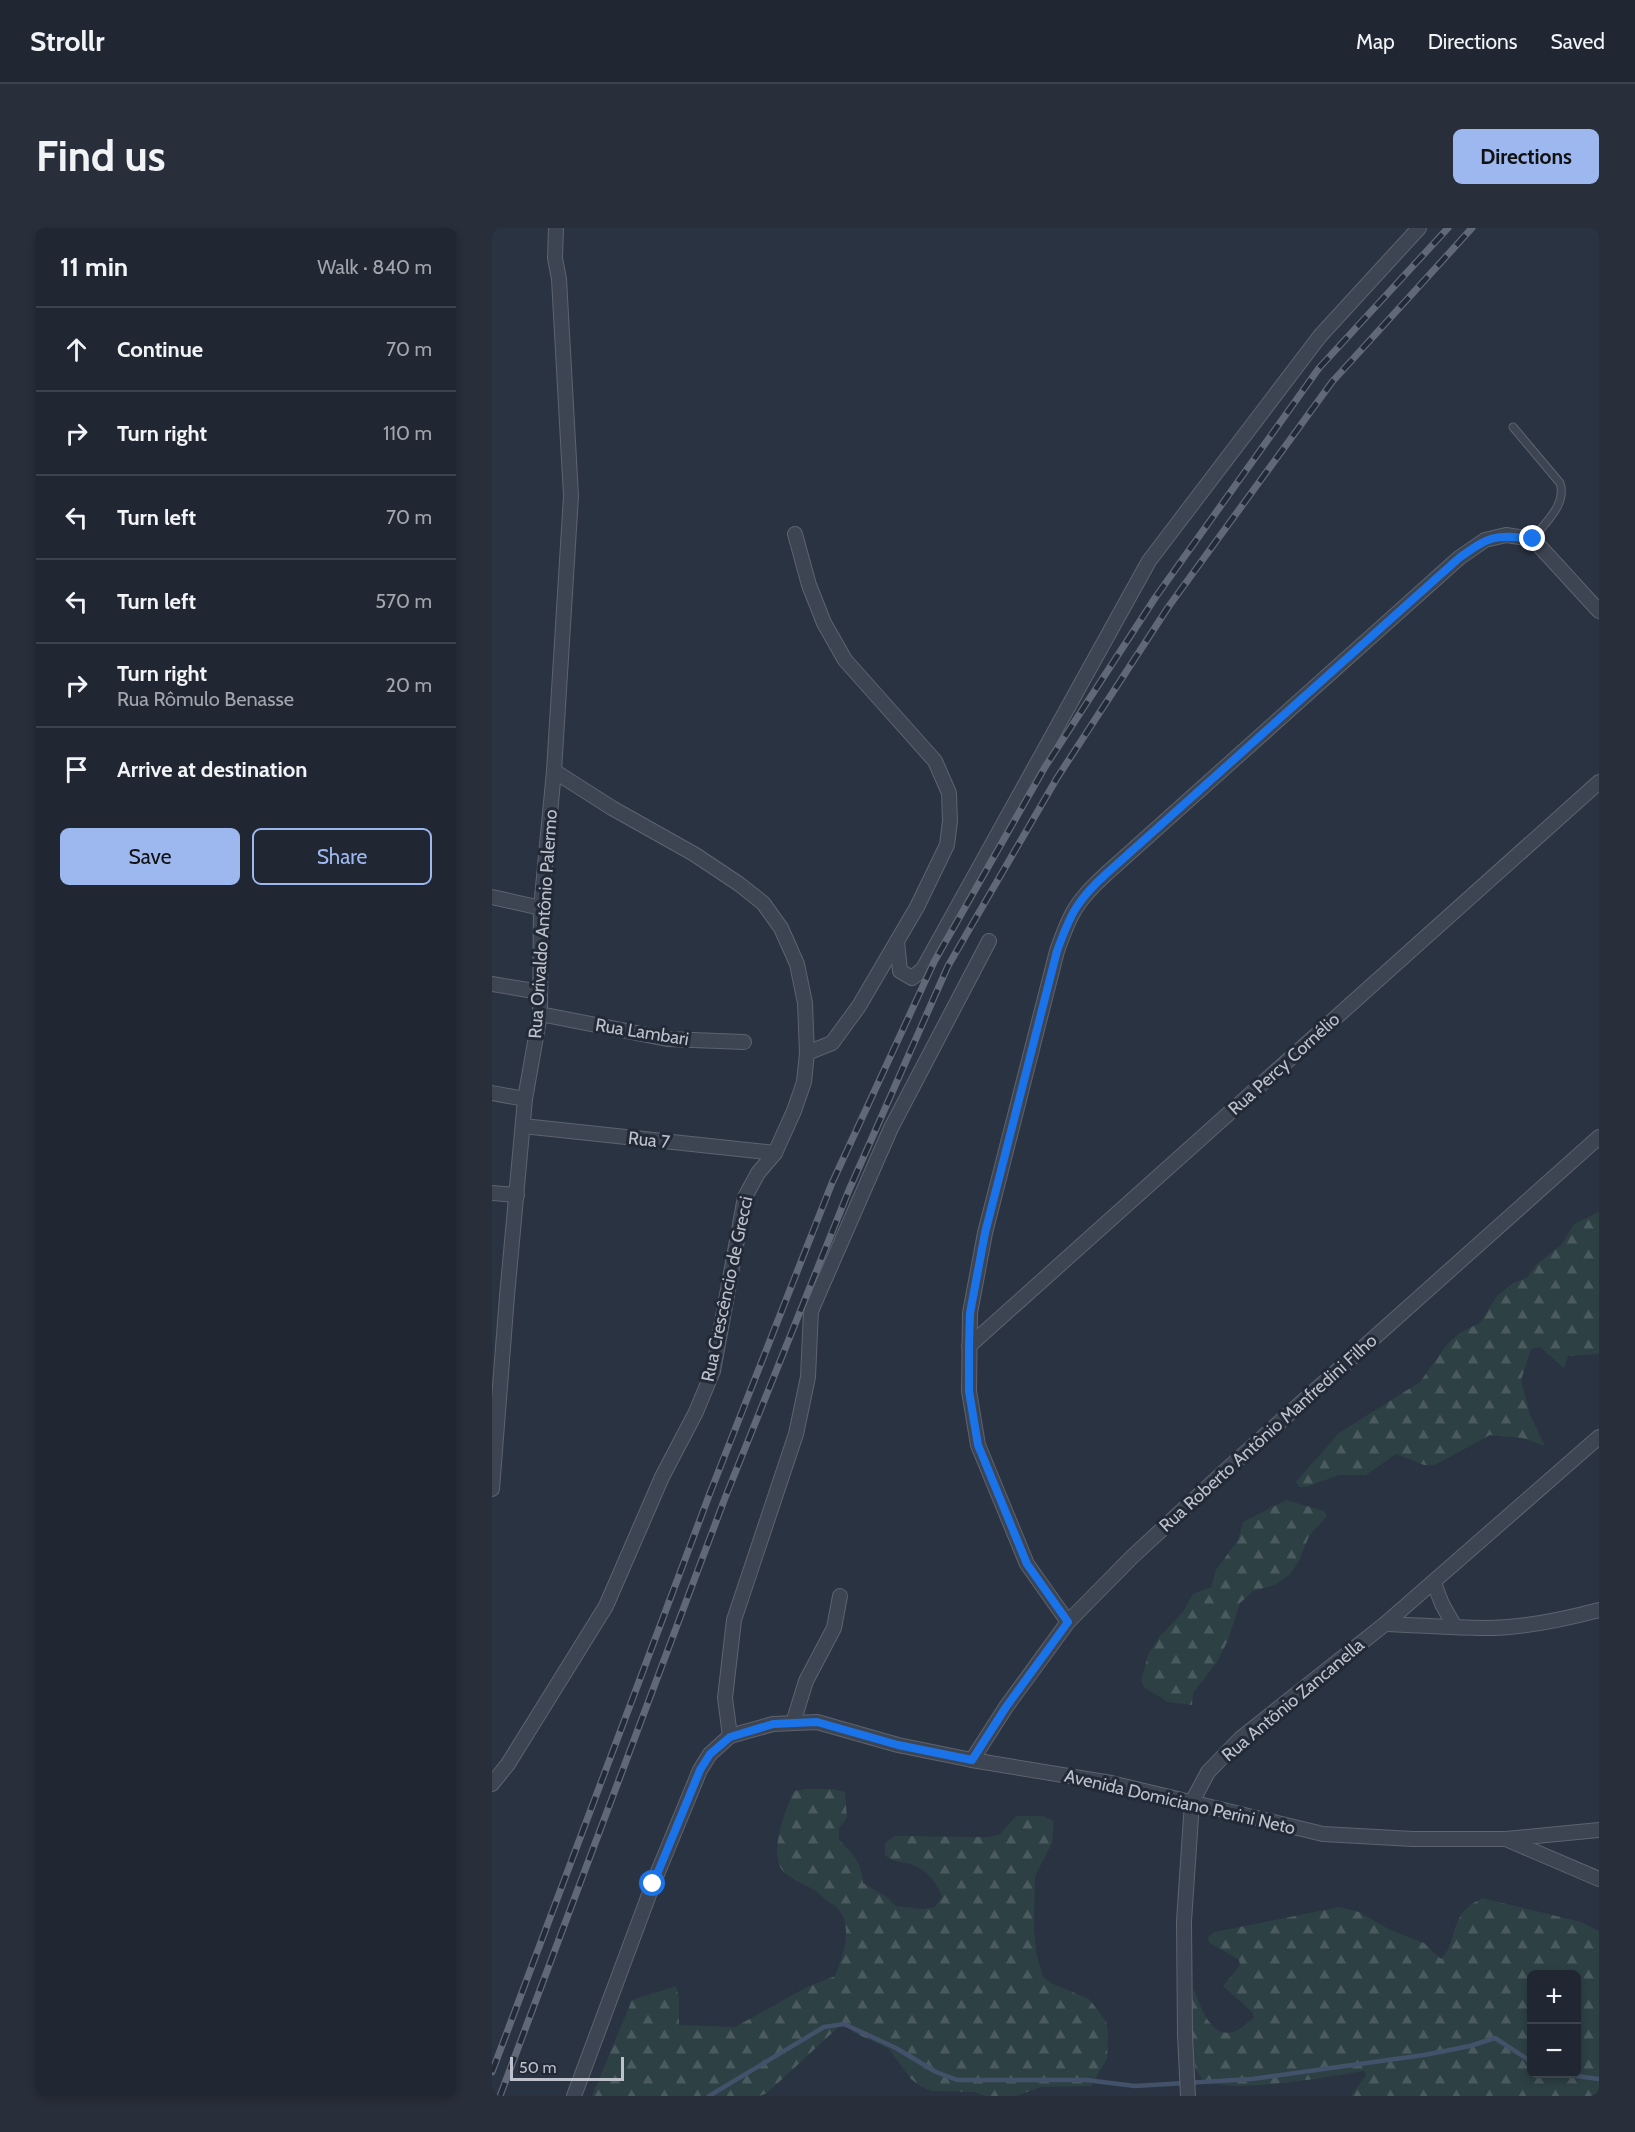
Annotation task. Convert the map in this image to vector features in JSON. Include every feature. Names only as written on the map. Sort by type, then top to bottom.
[{"type":"street","name":"Rua Orivaldo Antônio Palermo","points":[[492,1489],[495,1399],[525,1099],[540,1014],[541,908],[554,771],[571,500],[559,279],[555,258],[556,228]]},
{"type":"street","points":[[897,941],[900,971],[912,978],[923,969],[1149,561],[1320,336],[1419,228]]},
{"type":"street","points":[[795,534],[809,585],[824,623],[845,660],[935,761],[949,793],[950,821],[947,845],[917,907],[859,1006],[832,1043],[807,1053]]},
{"type":"street","points":[[1068,1622],[1027,1564],[978,1445],[969,1391],[969,1346],[970,1313],[985,1233],[1057,951],[1069,916],[1085,893],[1106,874],[1459,558],[1485,540],[1506,535],[1533,539],[1599,611]]},
{"type":"street","name":"Rua Crescêncio de Grecci","points":[[492,1784],[508,1764],[606,1606],[662,1477],[696,1412],[713,1371],[745,1197],[758,1173],[775,1153],[794,1111],[804,1082],[807,1053],[805,1003],[797,964],[781,928],[763,903],[694,854],[612,808],[554,771]]},
{"type":"street","name":"Rua Percy Cornélio","points":[[969,1346],[1599,782]]},
{"type":"street","points":[[492,897],[541,908]]},
{"type":"street","points":[[730,1737],[725,1698],[734,1620],[796,1434],[808,1377],[811,1311],[891,1128],[989,941]]},
{"type":"street","points":[[492,984],[540,992]]},
{"type":"street","name":"Rua Lambari","points":[[540,1014],[667,1039],[744,1042]]},
{"type":"street","points":[[492,1093],[525,1099]]},
{"type":"street","name":"Rua 7","points":[[523,1126],[775,1153]]},
{"type":"street","name":"Rua Roberto Antônio Manfredini Filho","points":[[972,1760],[1006,1707],[1068,1622],[1132,1557],[1226,1470],[1599,1137]]},
{"type":"street","points":[[492,1193],[517,1195]]},
{"type":"street","points":[[492,1295],[507,1296]]},
{"type":"street","name":"Rua Antônio Zancanella","points":[[1188,2096],[1184,1921],[1192,1802],[1208,1772],[1241,1738],[1385,1624],[1599,1437]]},
{"type":"street","points":[[1434,1582],[1442,1604],[1455,1627]]},
{"type":"street","points":[[794,1723],[806,1682],[834,1628],[840,1596]]},
{"type":"street","points":[[1385,1624],[1485,1628],[1529,1625],[1599,1610]]},
{"type":"street","name":"Avenida Domiciano Perini Neto","points":[[574,2096],[653,1884],[690,1793],[710,1754],[730,1737],[773,1724],[817,1722],[898,1745],[1111,1783],[1323,1834],[1413,1839],[1506,1839],[1599,1830]]},
{"type":"street","points":[[1506,1839],[1599,1879]]},
{"type":"lane","points":[[1513,427],[1560,483],[1563,490],[1559,505],[1533,539]]},
{"type":"green space","points":[[1599,1212],[1599,1354],[1568,1356],[1564,1368],[1540,1347],[1531,1349],[1521,1380],[1530,1415],[1545,1446],[1522,1438],[1490,1435],[1435,1465],[1424,1465],[1396,1454],[1366,1475],[1339,1475],[1306,1487],[1299,1487],[1296,1482],[1339,1433],[1420,1382],[1448,1343],[1461,1332],[1480,1323],[1497,1296],[1513,1283],[1527,1278],[1536,1265],[1562,1244],[1574,1224]]},
{"type":"green space","points":[[1286,1500],[1324,1511],[1327,1516],[1309,1536],[1299,1561],[1290,1574],[1275,1585],[1253,1591],[1240,1603],[1228,1640],[1217,1662],[1193,1693],[1192,1705],[1168,1702],[1145,1688],[1141,1681],[1148,1655],[1160,1636],[1183,1612],[1193,1594],[1211,1587],[1216,1570],[1238,1540],[1243,1522]]},
{"type":"green space","points":[[832,1789],[845,1792],[847,1818],[839,1828],[839,1840],[856,1859],[863,1883],[887,1897],[896,1906],[923,1909],[935,1907],[942,1897],[933,1880],[924,1871],[885,1855],[885,1843],[895,1836],[987,1837],[999,1835],[1016,1816],[1043,1816],[1054,1821],[1052,1843],[1035,1876],[1036,1952],[1043,1977],[1053,1984],[1089,1999],[1106,2021],[1107,2059],[1091,2086],[1041,2087],[1016,2096],[985,2096],[974,2092],[932,2091],[911,2079],[889,2049],[853,2032],[844,2022],[767,2093],[760,2096],[592,2096],[632,2000],[676,1986],[679,1998],[679,2025],[735,2027],[807,1987],[835,1976],[845,1943],[843,1917],[838,1908],[817,1892],[786,1874],[779,1863],[777,1853],[780,1831],[794,1791]]},
{"type":"green space","points":[[1482,1898],[1581,1922],[1599,1931],[1599,2096],[1351,2096],[1366,2075],[1364,2071],[1281,2083],[1234,2086],[1215,2084],[1203,2079],[1198,2072],[1191,2049],[1190,2036],[1194,1989],[1207,2019],[1218,2030],[1225,2033],[1233,2032],[1254,2018],[1252,2012],[1223,1986],[1240,1965],[1239,1960],[1210,1943],[1207,1938],[1215,1932],[1339,1907],[1359,1912],[1390,1930],[1424,1943],[1441,1959],[1448,1950],[1457,1922],[1470,1906]]},
{"type":"waterway","points":[[709,2096],[824,2027],[844,2024],[896,2048],[936,2072],[957,2080],[1086,2080],[1135,2086],[1252,2079],[1424,2055],[1470,2046],[1495,2038],[1527,2059]]},
{"type":"waterway","points":[[1581,2077],[1599,2079]]},
{"type":"railway","points":[[492,2072],[710,1493],[832,1183],[934,962],[1045,767],[1155,598],[1319,368],[1448,228]]},
{"type":"railway","points":[[500,2096],[725,1498],[849,1190],[948,966],[1057,778],[1169,606],[1332,382],[1472,228]]},
{"type":"route","points":[[653,1884],[700,1770],[710,1754],[730,1737],[773,1724],[817,1722],[898,1745],[972,1760],[1006,1707],[1068,1622],[1027,1564],[978,1445],[969,1391],[969,1346],[970,1313],[985,1233],[1057,951],[1069,916],[1085,893],[1459,558],[1485,540],[1506,535],[1533,539]]}]
